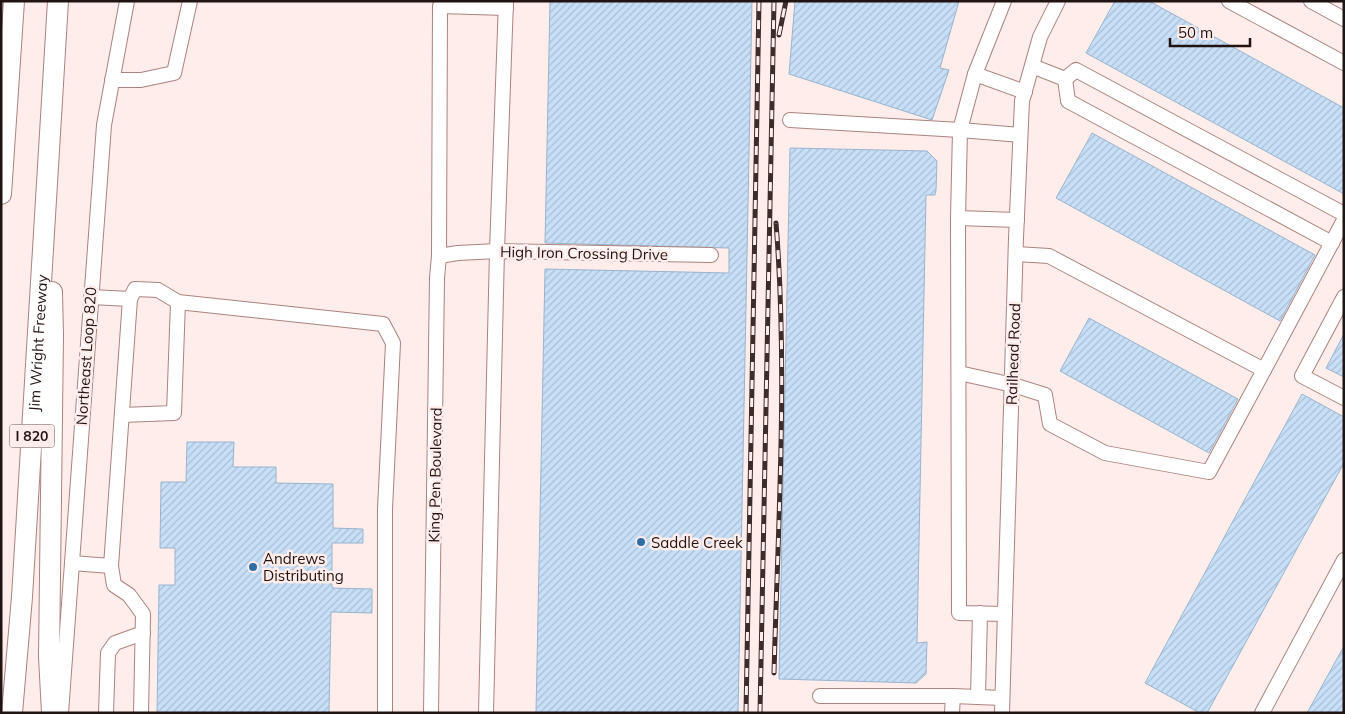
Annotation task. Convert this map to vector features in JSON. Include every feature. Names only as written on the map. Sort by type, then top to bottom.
[{"type":"highway","points":[[1,194],[14,1]]},
{"type":"highway","name":"Jim Wright Freeway","points":[[12,713],[22,597],[58,1]]},
{"type":"highway","points":[[49,159],[53,335],[49,638],[52,713]]},
{"type":"street","name":"Northeast Loop 820","points":[[62,713],[104,125],[127,1]]},
{"type":"street","points":[[112,80],[141,80],[174,73],[190,1]]},
{"type":"street","points":[[1004,1],[975,74],[960,130],[958,218],[959,613],[1005,614]]},
{"type":"street","name":"Railhead Road","points":[[1002,713],[1022,101],[1040,37],[1058,1]]},
{"type":"street","points":[[1229,1],[1344,63]]},
{"type":"street","points":[[1311,1],[1344,19]]},
{"type":"street","points":[[440,4],[506,5],[497,251],[486,713]]},
{"type":"street","name":"King Pen Boulevard","points":[[430,713],[437,278],[439,256],[440,4]]},
{"type":"street","points":[[1032,66],[1065,79]]},
{"type":"street","points":[[1065,79],[1076,70],[1344,214]]},
{"type":"street","points":[[975,74],[1025,92]]},
{"type":"street","points":[[1065,79],[1068,101],[1332,243]]},
{"type":"street","points":[[790,120],[1020,135]]},
{"type":"street","points":[[958,218],[1017,220]]},
{"type":"street","points":[[959,373],[1013,385],[1045,395],[1050,424],[1105,453],[1209,472],[1344,220]]},
{"type":"street","name":"High Iron Crossing Drive","points":[[439,256],[497,251],[711,255]]},
{"type":"street","points":[[1016,254],[1049,256],[1264,370]]},
{"type":"street","points":[[141,713],[143,614],[129,595],[114,585],[111,566],[130,299],[135,289],[158,290],[178,302],[383,324],[392,343],[385,509],[385,713]]},
{"type":"street","points":[[91,297],[130,299]]},
{"type":"street","points":[[1344,297],[1302,376],[1344,398]]},
{"type":"street","points":[[122,415],[174,414],[178,302]]},
{"type":"street","points":[[1262,713],[1344,560]]},
{"type":"street","points":[[72,563],[111,566]]},
{"type":"street","points":[[978,697],[980,613]]},
{"type":"street","points":[[106,713],[108,653],[115,643],[143,633]]},
{"type":"street","points":[[820,696],[1002,698]]},
{"type":"street","points":[[952,713],[953,696]]},
{"type":"building","name":"Saddle Creek","points":[[550,1],[752,1],[738,713],[536,713],[545,269],[729,273],[729,248],[545,243]]},
{"type":"building","points":[[795,1],[959,1],[940,68],[949,70],[932,120],[789,74]]},
{"type":"building","points":[[1115,1],[1149,1],[1344,108],[1344,194],[1086,53]]},
{"type":"building","points":[[1092,133],[1315,255],[1280,321],[1056,198]]},
{"type":"building","points":[[790,148],[927,151],[937,161],[935,195],[926,195],[917,643],[927,642],[926,674],[916,683],[779,679]]},
{"type":"building","points":[[1089,318],[1238,399],[1209,453],[1060,371]]},
{"type":"building","points":[[1344,334],[1344,377],[1326,368]]},
{"type":"building","points":[[1302,394],[1344,417],[1344,463],[1207,713],[1200,713],[1145,683]]},
{"type":"building","name":"Andrews Distributing","points":[[187,442],[234,442],[233,467],[276,467],[276,483],[333,484],[333,528],[363,529],[363,543],[332,543],[332,588],[372,589],[372,613],[331,612],[329,713],[157,713],[159,585],[175,585],[175,548],[160,548],[161,482],[186,482]]},
{"type":"building","points":[[1344,646],[1344,713],[1307,713]]},
{"type":"railway","points":[[746,713],[759,1]]},
{"type":"railway","points":[[760,713],[774,1]]},
{"type":"railway","points":[[779,35],[786,1]]},
{"type":"railway","points":[[774,673],[782,392],[780,279],[776,223]]},
{"type":"place","name":"Saddle Creek","points":[[641,542]]},
{"type":"place","name":"Andrews Distributing","points":[[253,567]]}]
